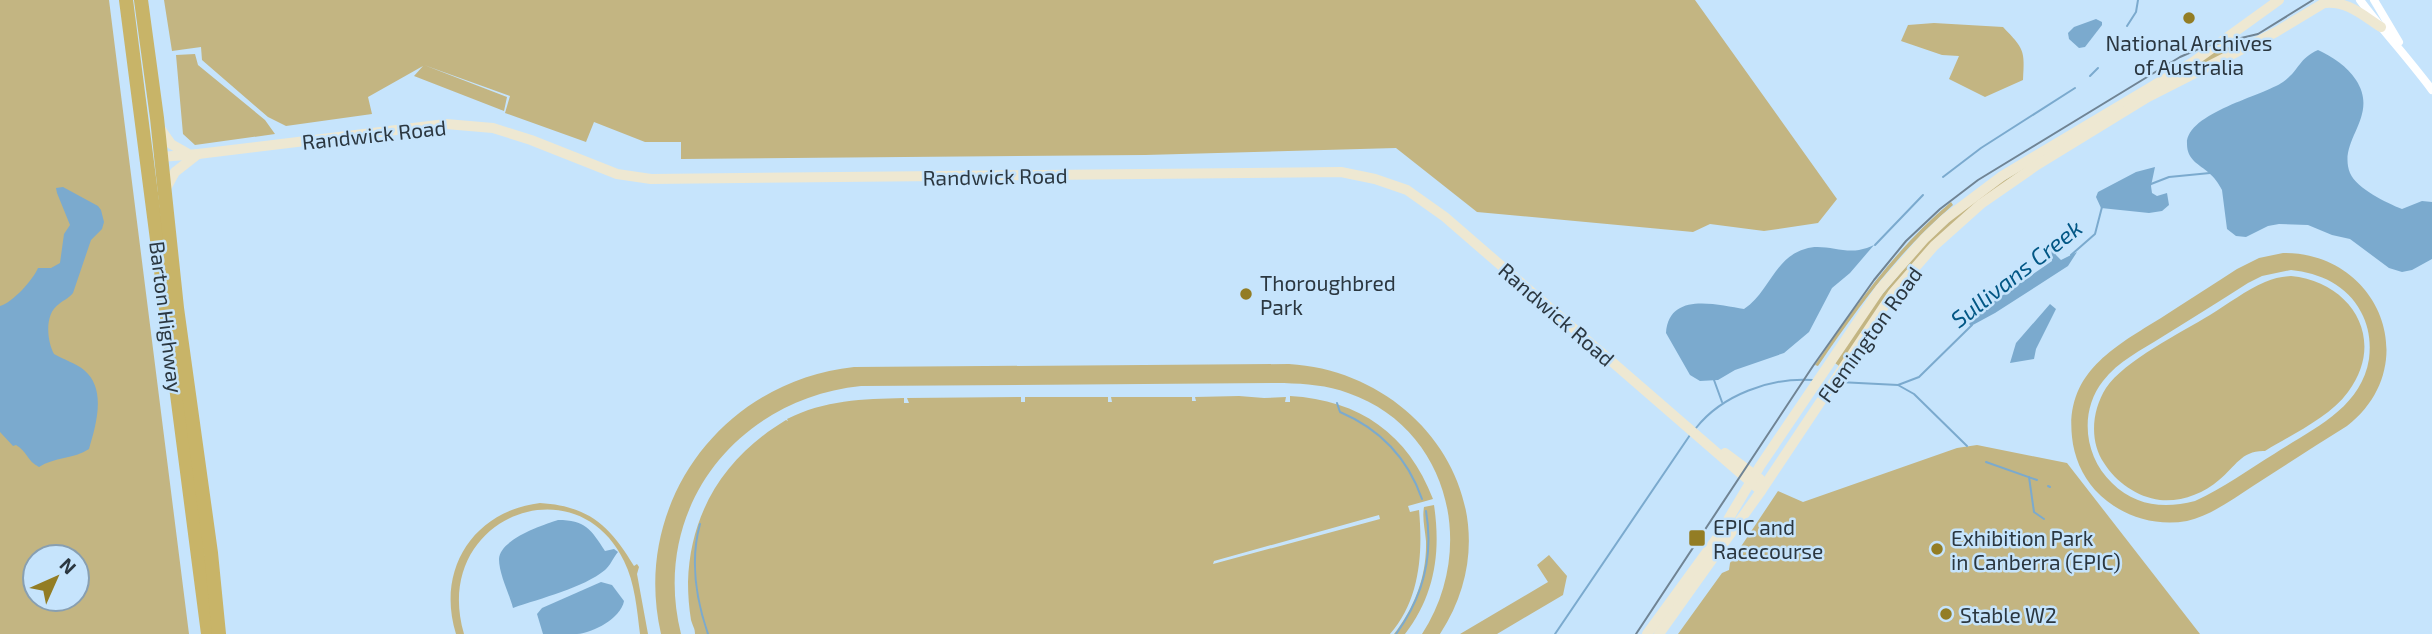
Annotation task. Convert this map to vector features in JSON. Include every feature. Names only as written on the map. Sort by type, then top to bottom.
[{"type":"highway","name":"Barton Highway","points":[[126,0],[154,161],[208,634]]},
{"type":"highway","name":"Barton Highway","points":[[141,0],[157,118],[154,161],[164,193],[219,634]]},
{"type":"main road","name":"Flemington Road","points":[[1647,634],[1717,538],[1809,391],[1880,289],[1925,238],[2002,176],[2193,62],[2279,0]]},
{"type":"main road","points":[[2327,1],[2346,4],[2381,27]]},
{"type":"main road","name":"Flemington Road","points":[[1659,634],[1763,487],[1893,293],[1916,266],[1982,204],[2037,165],[2148,97],[2276,32],[2327,1]]},
{"type":"main road","points":[[157,118],[162,132],[171,144],[184,152],[198,155]]},
{"type":"main road","name":"Randwick Road","points":[[154,161],[446,124],[493,128],[617,174],[651,179],[1341,172],[1376,179],[1415,195],[1445,217],[1686,425],[1763,487]]},
{"type":"main road","points":[[164,193],[175,172],[198,155]]},
{"type":"street","points":[[2360,0],[2406,54]]},
{"type":"street","points":[[2374,0],[2406,54],[2432,90]]},
{"type":"shaded area","points":[[0,0],[109,0],[189,634],[0,634]]},
{"type":"shaded area","points":[[164,0],[1695,0],[1837,199],[1818,223],[1764,231],[1710,224],[1693,232],[1477,212],[1396,148],[1145,155],[681,159],[681,142],[645,142],[594,122],[586,142],[505,113],[510,96],[424,65],[507,97],[504,111],[414,76],[423,66],[368,97],[372,114],[286,126],[268,117],[202,60],[201,47],[172,51]]},
{"type":"shaded area","points":[[1934,23],[2003,27],[2022,51],[2023,80],[1985,97],[1949,79],[1959,56],[1942,55],[1901,41],[1908,25]]},
{"type":"shaded area","points":[[2242,45],[1973,205],[1839,366],[1835,363],[1874,304],[1926,243],[1987,191],[2221,46]]},
{"type":"shaded area","points":[[195,54],[198,65],[265,120],[275,134],[195,145],[183,134],[176,55]]},
{"type":"shaded area","points":[[1951,202],[1953,205],[1915,241],[1880,281],[1818,366],[1815,365],[1895,258],[1912,238]]},
{"type":"shaded area","points":[[2283,253],[2317,258],[2344,271],[2366,291],[2380,316],[2386,344],[2383,373],[2371,401],[2347,426],[2204,515],[2187,521],[2162,522],[2137,517],[2114,506],[2095,490],[2086,478],[2073,444],[2072,415],[2076,395],[2085,379],[2096,364],[2126,340],[2237,269],[2259,258]],"holes":[[[2291,270],[2332,282],[2348,294],[2361,312],[2366,323],[2369,359],[2356,391],[2333,416],[2319,426],[2195,501],[2172,505],[2150,504],[2121,491],[2095,460],[2088,434],[2090,406],[2103,381],[2131,356],[2248,283],[2262,276]]]},
{"type":"shaded area","points":[[2291,276],[2331,289],[2346,302],[2357,317],[2363,334],[2364,353],[2359,372],[2348,392],[2321,418],[2265,451],[2245,456],[2213,485],[2199,493],[2176,500],[2160,500],[2143,496],[2121,482],[2104,463],[2094,435],[2095,416],[2101,397],[2114,378],[2139,358],[2244,293],[2268,281]]},
{"type":"shaded area","points":[[1289,364],[1338,373],[1381,393],[1417,421],[1445,457],[1463,498],[1469,542],[1462,588],[1440,634],[1422,634],[1439,600],[1448,565],[1450,529],[1444,494],[1431,462],[1410,433],[1382,410],[1340,390],[1284,383],[861,386],[816,395],[776,413],[741,437],[712,468],[691,504],[678,545],[675,588],[681,634],[661,634],[655,586],[660,539],[674,496],[697,457],[727,423],[764,396],[807,377],[854,367]]},
{"type":"shaded area","points":[[1290,396],[1338,405],[1359,413],[1378,425],[1410,456],[1433,499],[1408,506],[1410,512],[1419,510],[1417,575],[1408,606],[1390,634],[695,634],[690,615],[688,582],[690,556],[704,509],[729,468],[765,434],[788,421],[787,419],[830,404],[873,399],[904,398],[904,403],[909,403],[907,398],[1021,397],[1021,402],[1025,402],[1025,397],[1108,397],[1108,402],[1112,402],[1111,397],[1192,397],[1192,401],[1196,401],[1195,397],[1286,397],[1285,402],[1290,402]],"holes":[[[1379,515],[1380,519],[1213,564],[1214,561]]]},
{"type":"shaded area","name":"Exhibition Park in Canberra (EPIC)","points":[[1977,445],[2067,463],[2200,634],[1678,634],[1722,573],[1729,570],[1730,563],[1778,491],[1803,502],[1957,448]]},
{"type":"shaded area","points":[[540,503],[572,508],[585,514],[607,529],[634,566],[637,564],[648,634],[640,634],[637,606],[628,569],[602,531],[574,514],[543,510],[513,516],[487,534],[468,560],[459,593],[464,634],[456,634],[451,610],[451,588],[456,567],[465,548],[479,531],[496,518],[516,508]]},
{"type":"shaded area","points":[[1434,505],[1437,540],[1429,588],[1405,634],[1394,634],[1408,613],[1422,578],[1426,554],[1424,507]]},
{"type":"shaded area","points":[[1549,555],[1567,576],[1563,595],[1497,634],[1460,634],[1548,582],[1537,565]]},
{"type":"water","points":[[2096,19],[2102,22],[2102,25],[2085,47],[2079,48],[2069,39],[2068,33],[2074,27]]},
{"type":"water","points":[[2318,50],[2348,70],[2362,93],[2361,117],[2349,150],[2350,173],[2354,179],[2373,195],[2402,209],[2422,201],[2432,202],[2432,259],[2412,270],[2402,272],[2389,268],[2350,239],[2308,225],[2279,224],[2268,226],[2246,237],[2236,236],[2227,229],[2221,188],[2213,176],[2189,154],[2187,144],[2190,133],[2199,123],[2212,114],[2283,82],[2306,57]]},
{"type":"water","points":[[2155,167],[2152,193],[2157,196],[2167,193],[2169,205],[2162,211],[2149,213],[2101,208],[2096,197],[2098,192],[2136,172]]},
{"type":"water","points":[[63,187],[98,206],[104,222],[102,229],[91,240],[73,293],[54,308],[51,314],[50,342],[54,354],[81,368],[91,378],[98,397],[98,408],[89,449],[39,467],[20,447],[13,446],[0,432],[0,306],[22,290],[38,268],[51,268],[60,263],[64,234],[70,225],[56,188]]},
{"type":"water","points":[[2051,243],[2054,243],[2056,255],[2061,260],[2077,252],[2068,266],[1971,326],[1969,324],[1977,313],[2052,261]]},
{"type":"water","points":[[1874,245],[1850,273],[1832,288],[1809,332],[1784,353],[1735,370],[1718,380],[1700,381],[1690,375],[1666,333],[1669,320],[1676,311],[1685,306],[1708,304],[1744,309],[1760,294],[1786,260],[1805,249],[1818,247],[1852,251]]},
{"type":"water","points":[[2050,304],[2056,309],[2036,349],[2034,359],[2010,363],[2016,343]]},
{"type":"water","points":[[558,520],[581,524],[591,532],[605,551],[614,549],[618,552],[605,570],[585,582],[513,608],[501,571],[501,552],[514,539]]},
{"type":"water","points":[[601,582],[612,585],[624,601],[612,619],[583,633],[543,634],[537,614],[542,608]]},
{"type":"waterway","points":[[2127,26],[2136,12],[2138,0]]},
{"type":"waterway","points":[[2090,76],[2098,68]]},
{"type":"waterway","points":[[1943,177],[1981,148],[2075,88]]},
{"type":"waterway","name":"Sullivans Creek","points":[[2151,184],[2169,177],[2210,173]]},
{"type":"waterway","points":[[1875,245],[1923,195]]},
{"type":"waterway","name":"Sullivans Creek","points":[[2071,255],[2095,234],[2102,207]]},
{"type":"waterway","name":"Sullivans Creek","points":[[1839,382],[1898,385],[1919,377],[1972,325]]},
{"type":"waterway","points":[[1714,380],[1722,402]]},
{"type":"waterway","name":"Sullivans Creek","points":[[1696,428],[1719,406],[1748,390],[1781,382],[1813,380]]},
{"type":"waterway","points":[[1898,385],[1914,394],[1967,446]]},
{"type":"waterway","points":[[1337,403],[1340,412],[1368,427],[1391,447],[1409,471],[1422,499]]},
{"type":"waterway","name":"Sullivans Creek","points":[[1555,634],[1690,435]]},
{"type":"waterway","points":[[1986,462],[2037,480]]},
{"type":"waterway","points":[[2029,477],[2034,512],[2044,519]]},
{"type":"waterway","points":[[1396,634],[1413,606],[1424,576],[1428,544],[1426,511]]},
{"type":"waterway","points":[[700,524],[695,551],[696,579],[708,634]]},
{"type":"tram line","points":[[1636,634],[1813,366],[1874,280],[1906,241],[1940,209],[1978,180],[2180,57],[2203,47],[2258,34],[2313,0]]},
{"type":"place","name":"National Archives of Australia","points":[[2189,18]]},
{"type":"place","name":"Thoroughbred Park","points":[[1246,294]]},
{"type":"place","name":"EPIC and Racecourse","points":[[1697,538]]},
{"type":"place","name":"Exhibition Park in Canberra (EPIC)","points":[[1937,549]]},
{"type":"place","name":"Stable W2","points":[[1946,614]]}]
